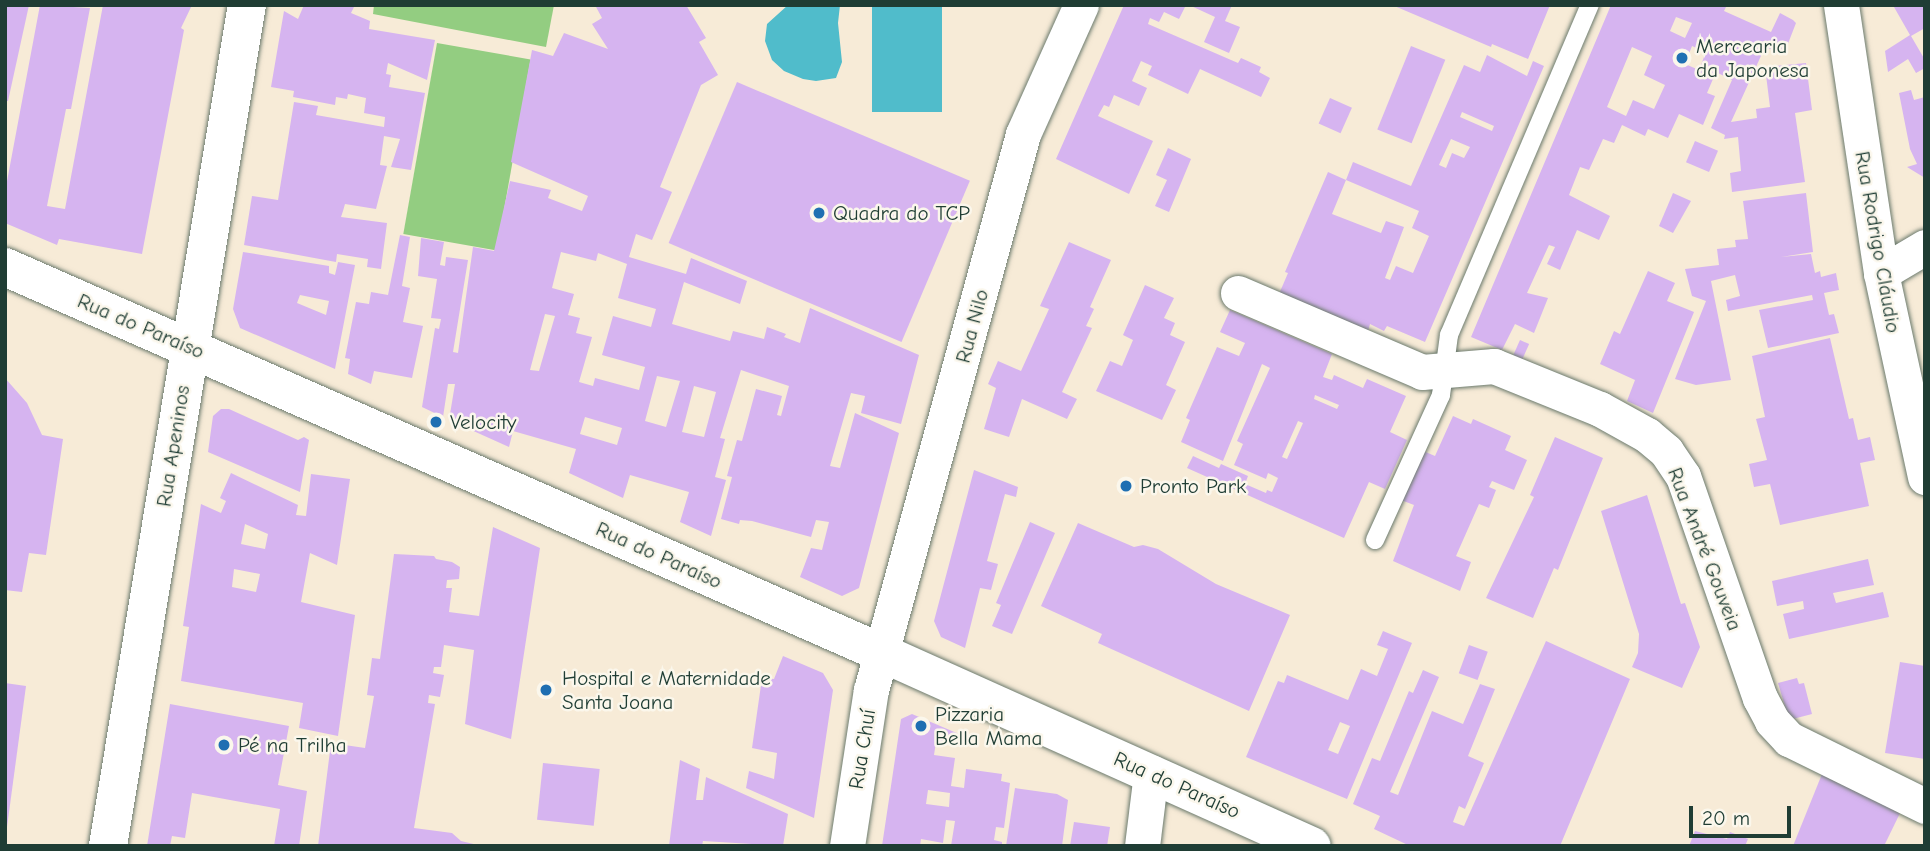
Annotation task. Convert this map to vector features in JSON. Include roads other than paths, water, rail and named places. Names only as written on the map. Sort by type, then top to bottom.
[{"type":"street","name":"Rua Apeninos","points":[[108,846],[247,5]]},
{"type":"street","name":"Rua Nilo","points":[[882,653],[1023,134],[1081,5]]},
{"type":"street","name":"Rua Rodrigo Cláudio","points":[[1841,5],[1881,273],[1925,477]]},
{"type":"street","points":[[1881,273],[1925,247]]},
{"type":"street","name":"Rua do Paraíso","points":[[5,267],[190,346],[1312,846]]},
{"type":"street","name":"Rua André Gouveia","points":[[1238,293],[1422,372],[1494,366],[1600,409],[1647,435],[1666,451],[1683,476],[1760,698],[1772,721],[1789,739],[1925,806]]},
{"type":"street","name":"Rua Chuí","points":[[847,846],[871,690],[882,653]]},
{"type":"street","points":[[1142,846],[1151,773]]},
{"type":"lane","points":[[1375,540],[1441,395],[1449,335],[1590,5]]},
{"type":"water","points":[[788,5],[840,5],[838,23],[842,62],[836,78],[816,81],[803,79],[784,71],[772,60],[765,41],[767,24]]},
{"type":"water","points":[[872,5],[942,5],[942,112],[872,112]]},
{"type":"place","name":"Mercearia da Japonesa","points":[[1682,58]]},
{"type":"place","name":"Quadra do TCP","points":[[819,213]]},
{"type":"place","name":"Velocity","points":[[436,422]]},
{"type":"place","name":"Pronto Park","points":[[1126,486]]},
{"type":"place","name":"Hospital e Maternidade Santa Joana","points":[[546,690]]},
{"type":"place","name":"Pizzaria Bella Mama","points":[[921,726]]},
{"type":"place","name":"Pé na Trilha","points":[[224,745]]}]
